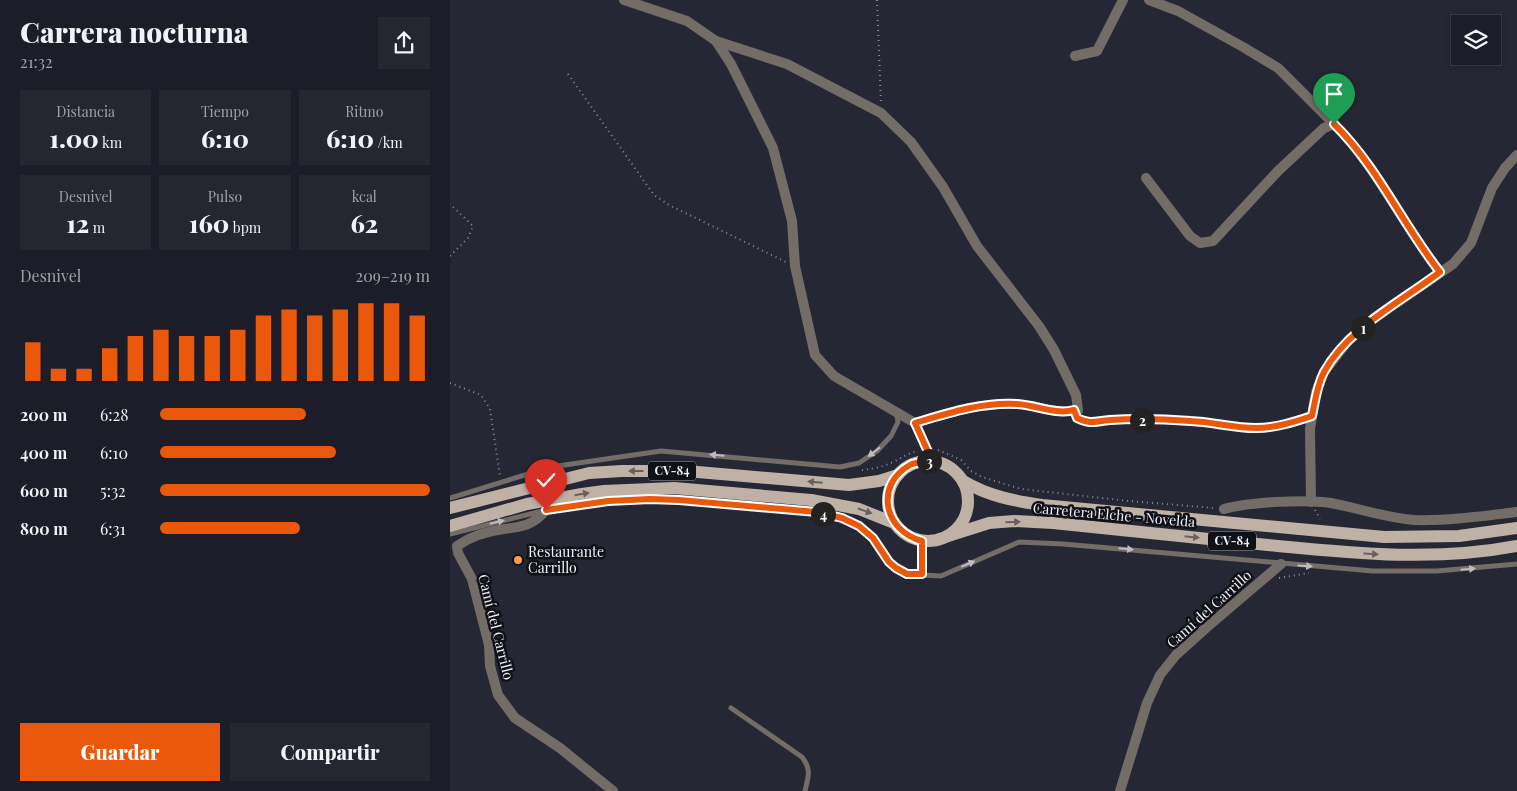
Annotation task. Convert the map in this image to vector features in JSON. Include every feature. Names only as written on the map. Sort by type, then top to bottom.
[{"type":"main road","name":"CV-84","points":[[450,508],[589,473],[622,471],[686,471],[849,485],[879,481],[898,475],[912,464],[929,461],[937,462],[950,468],[963,481]]},
{"type":"main road","points":[[894,523],[888,508],[890,488],[898,475]]},
{"type":"main road","points":[[948,536],[955,530],[966,514],[968,497],[963,481]]},
{"type":"main road","name":"Carretera Elche - Novelda","points":[[963,481],[982,492],[1042,505],[1384,537],[1459,536],[1517,528]]},
{"type":"main road","name":"CV-84","points":[[450,526],[527,504],[582,494],[604,491],[674,488],[811,500],[859,509],[894,523],[903,533],[922,541],[935,541],[948,536]]},
{"type":"main road","name":"Carretera Elche - Novelda","points":[[948,536],[989,523],[1014,521],[1387,555],[1474,552],[1517,546]]},
{"type":"street","points":[[624,0],[687,21],[716,40],[787,64],[881,113],[911,142],[943,186],[977,246],[1039,326],[1054,350],[1076,395],[1078,410],[1066,412],[1019,404],[988,404],[950,412],[915,423]]},
{"type":"street","points":[[1075,56],[1097,51],[1123,0]]},
{"type":"street","points":[[1150,0],[1178,11],[1278,68],[1347,137],[1370,168],[1425,253],[1440,272]]},
{"type":"street","points":[[716,40],[731,64],[773,148],[792,221],[795,266],[815,355],[834,376],[915,423],[929,454],[929,461]]},
{"type":"street","points":[[1146,178],[1190,236],[1200,243],[1213,241],[1285,165],[1324,128],[1334,124]]},
{"type":"street","points":[[1311,502],[1312,416],[1316,392],[1324,372],[1347,342],[1374,318],[1453,264],[1471,243],[1492,188],[1505,168],[1517,155]]},
{"type":"street","points":[[1224,509],[1250,504],[1330,503],[1413,520],[1517,512]]},
{"type":"street","name":"Camí del Carrillo","points":[[546,510],[532,524],[504,529],[468,539],[457,546],[458,553],[472,579],[489,645],[490,666],[498,695],[515,718],[560,748],[612,791]]},
{"type":"street","name":"Camí del Carrillo","points":[[1120,791],[1147,703],[1160,675],[1176,655],[1281,564]]},
{"type":"lane","points":[[450,498],[501,484],[551,467],[661,451],[840,467],[859,463],[877,451],[891,436],[898,422],[896,412]]},
{"type":"lane","points":[[450,534],[546,510],[608,501],[650,499],[817,512],[842,518],[859,526],[873,538],[889,562],[907,574],[941,576],[1019,542],[1063,544],[1373,571],[1437,572],[1517,564]]},
{"type":"lane","points":[[922,541],[922,574]]},
{"type":"lane","points":[[731,708],[802,757],[808,764],[809,770],[804,791]]},
{"type":"path","points":[[877,0],[881,113]]},
{"type":"path","points":[[568,74],[654,195],[669,205],[795,266]]},
{"type":"path","points":[[450,204],[473,226],[468,238],[450,256]]},
{"type":"path","points":[[450,383],[481,395],[490,409],[501,484]]},
{"type":"path","points":[[1074,410],[1077,418],[1087,423],[1110,420],[1162,420],[1192,421],[1257,428],[1284,424],[1312,416]]},
{"type":"path","points":[[1277,579],[1311,573]]},
{"type":"place","name":"Restaurante Carrillo","points":[[518,560]]},
{"type":"route","points":[[546,510],[608,501],[650,499],[817,512],[842,518],[859,526],[873,538],[889,562],[896,568],[907,574],[922,574],[922,541],[903,533],[894,523],[888,508],[890,488],[898,475],[912,464],[929,461],[929,454],[915,423],[950,412],[988,404],[1019,404],[1066,412],[1074,410],[1077,418],[1087,423],[1110,420],[1162,420],[1192,421],[1257,428],[1284,424],[1312,416],[1316,392],[1324,372],[1347,342],[1374,318],[1440,272],[1425,253],[1370,168],[1347,137],[1334,124]]}]
